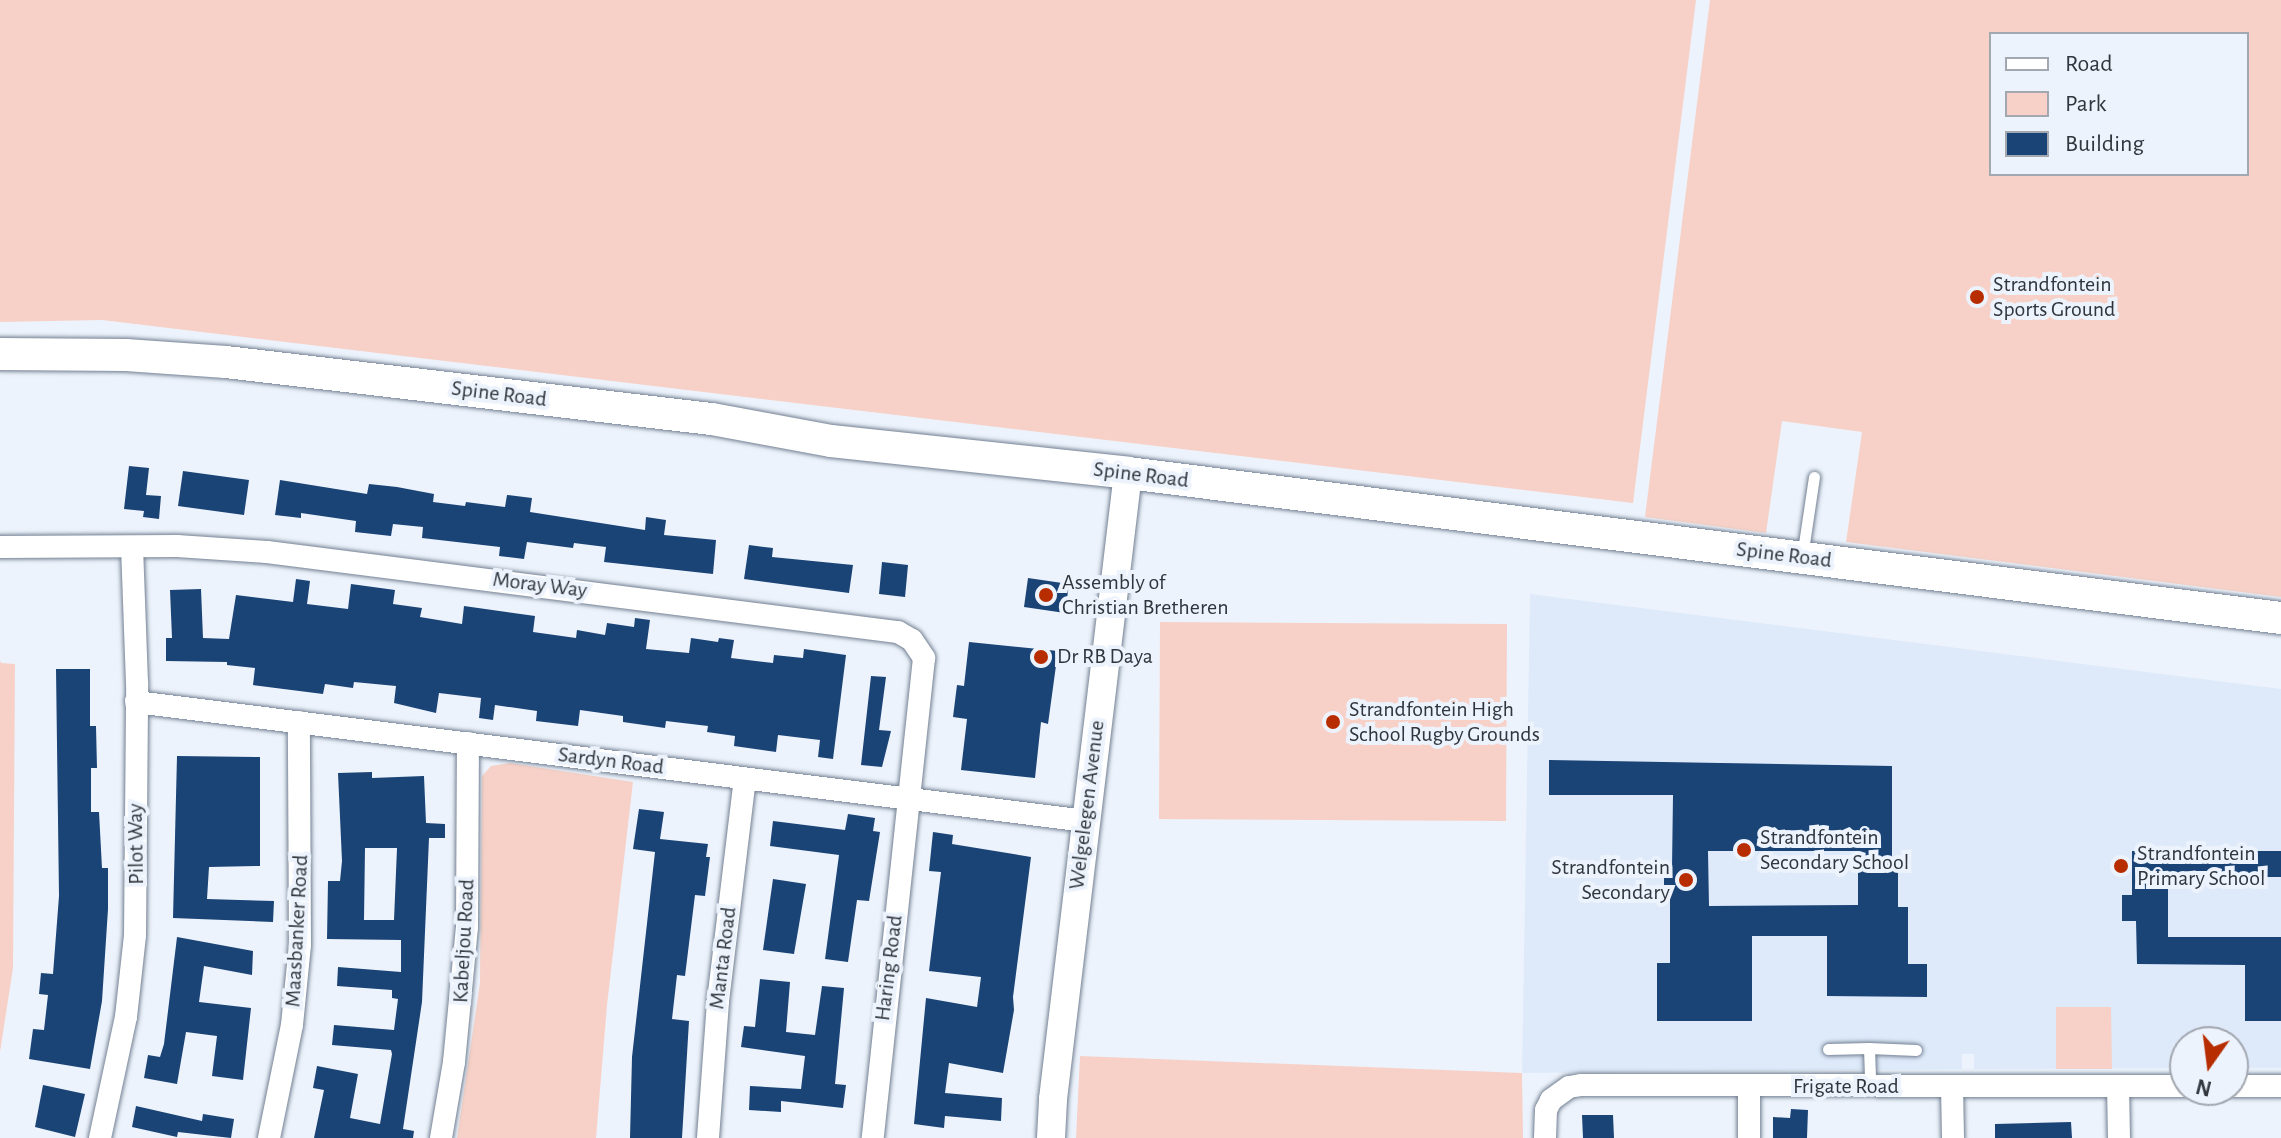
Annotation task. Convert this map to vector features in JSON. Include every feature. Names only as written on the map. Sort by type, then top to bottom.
[{"type":"main road","name":"Spine Road","points":[[0,354],[126,355],[226,362],[712,419],[831,441],[1128,473],[2281,618]]},
{"type":"street","name":"Welgelegen Avenue","points":[[1051,1138],[1128,473]]},
{"type":"street","name":"Moray Way","points":[[0,547],[132,547],[267,552],[898,632],[912,640],[924,658],[912,799]]},
{"type":"street","name":"Pilot Way","points":[[100,1138],[126,1017],[135,935],[136,702],[132,547]]},
{"type":"street","name":"Sardyn Road","points":[[136,702],[1086,821]]},
{"type":"street","name":"Maasbanker Road","points":[[269,1138],[290,1039],[300,945],[299,722]]},
{"type":"street","name":"Kabeljou Road","points":[[441,1138],[454,1062],[467,927],[468,743]]},
{"type":"street","name":"Manta Road","points":[[708,1138],[717,1014],[745,779]]},
{"type":"street","name":"Haring Road","points":[[873,1138],[881,1039],[912,799]]},
{"type":"street","points":[[1952,1086],[1953,1138]]},
{"type":"street","points":[[2118,1086],[2119,1138]]},
{"type":"street","name":"Frigate Road","points":[[1545,1138],[1546,1110],[1558,1093],[1569,1087],[2169,1086]]},
{"type":"street","points":[[2249,1086],[2281,1086]]},
{"type":"street","points":[[1749,1087],[1749,1138]]},
{"type":"lane","points":[[1802,557],[1814,477]]},
{"type":"lane","points":[[1869,1048],[1870,1087]]},
{"type":"lane","points":[[1828,1049],[1916,1050]]},
{"type":"shaded area","name":"Strandfontein Secondary School","points":[[1530,594],[2281,689],[2281,1068],[2249,1068],[2249,1026],[2169,1026],[2169,1068],[1974,1069],[1974,1054],[1962,1054],[1962,1069],[1522,1073]]},
{"type":"green space","points":[[0,0],[1696,0],[1633,503],[102,320],[0,322]]},
{"type":"green space","name":"Strandfontein Sports Ground","points":[[1710,0],[2281,0],[2281,597],[1846,542],[1862,432],[1782,421],[1766,533],[1645,517]]},
{"type":"green space","name":"Strandfontein High School Rugby Grounds","points":[[1160,622],[1507,624],[1506,821],[1159,819]]},
{"type":"green space","points":[[0,660],[1,663],[15,664],[13,968],[0,1052]]},
{"type":"green space","points":[[510,763],[633,782],[607,1005],[596,1138],[457,1138],[480,983],[482,776],[491,766]]},
{"type":"green space","points":[[2056,1007],[2111,1007],[2112,1069],[2056,1069]]},
{"type":"green space","points":[[1080,1056],[1522,1073],[1523,1138],[1076,1138]]},
{"type":"building","points":[[129,466],[149,468],[146,495],[161,496],[159,519],[143,517],[144,511],[124,509]]},
{"type":"building","points":[[183,471],[249,480],[244,515],[178,506]]},
{"type":"building","points":[[280,480],[367,494],[369,484],[397,487],[434,494],[433,502],[465,506],[466,502],[505,507],[507,495],[532,498],[530,512],[645,530],[646,517],[666,520],[664,535],[716,540],[713,574],[604,562],[606,547],[574,543],[573,548],[527,542],[524,559],[499,556],[500,547],[422,538],[423,527],[393,524],[391,536],[355,532],[356,521],[301,513],[301,518],[275,515]]},
{"type":"building","points":[[749,545],[773,548],[772,557],[853,565],[849,593],[744,579]]},
{"type":"building","points":[[882,562],[908,565],[905,597],[879,594]]},
{"type":"building","name":"Assembly of Christian Bretheren","points":[[1028,578],[1069,584],[1065,613],[1024,607]]},
{"type":"building","points":[[296,579],[310,581],[307,604],[348,609],[351,584],[395,590],[393,604],[422,608],[420,617],[462,624],[464,606],[535,616],[533,632],[576,638],[577,630],[605,635],[607,623],[634,627],[635,618],[650,620],[646,649],[689,653],[691,638],[718,642],[719,638],[734,640],[731,658],[773,663],[774,655],[803,658],[804,649],[846,655],[833,759],[818,757],[820,740],[778,735],[776,752],[734,746],[735,736],[707,732],[708,726],[666,721],[665,728],[623,722],[623,716],[580,710],[578,726],[536,721],[537,711],[495,705],[493,720],[479,718],[481,698],[439,693],[436,713],[394,703],[396,686],[354,682],[353,688],[325,684],[323,694],[253,685],[255,668],[227,665],[227,662],[166,661],[166,638],[172,638],[170,590],[201,589],[203,638],[229,639],[236,595],[293,602]]},
{"type":"building","points":[[969,642],[1058,651],[1048,724],[1041,722],[1035,778],[961,770],[967,719],[953,717],[957,685],[964,686]]},
{"type":"building","points":[[56,669],[90,669],[90,726],[96,726],[97,768],[91,768],[91,812],[99,812],[102,868],[108,868],[108,909],[102,1001],[90,1069],[29,1059],[33,1029],[44,1030],[48,995],[39,994],[41,973],[53,974],[59,896]]},
{"type":"building","points":[[871,676],[886,677],[879,730],[891,731],[882,767],[861,765]]},
{"type":"building","points":[[177,756],[260,757],[260,866],[209,867],[207,899],[274,901],[273,922],[173,918]]},
{"type":"building","name":"Strandfontein Secondary","points":[[1549,760],[1892,766],[1892,868],[1898,868],[1898,907],[1908,907],[1908,964],[1927,964],[1927,997],[1827,996],[1827,936],[1752,936],[1752,1021],[1657,1021],[1657,963],[1670,963],[1670,891],[1664,891],[1664,868],[1672,868],[1673,795],[1549,795]],"holes":[[[1708,851],[1858,851],[1858,905],[1709,906]]]},
{"type":"building","points":[[372,772],[372,778],[424,776],[426,823],[445,824],[445,838],[429,838],[422,1002],[403,1129],[414,1131],[413,1138],[314,1138],[324,1090],[313,1088],[317,1066],[358,1074],[350,1118],[380,1124],[392,1054],[391,1050],[332,1045],[334,1025],[394,1030],[398,999],[392,998],[392,990],[337,986],[338,967],[401,972],[401,940],[327,939],[328,881],[340,881],[342,861],[338,773]],"holes":[[[365,848],[397,848],[394,920],[364,920]]]},
{"type":"building","points":[[639,809],[664,812],[660,839],[708,844],[706,857],[710,857],[705,896],[695,895],[685,976],[677,975],[672,1019],[689,1021],[682,1138],[630,1138],[632,1057],[655,852],[633,849]]},
{"type":"building","points":[[848,814],[875,818],[873,831],[880,832],[869,901],[857,900],[848,962],[825,959],[839,855],[770,846],[773,821],[845,830]]},
{"type":"building","points":[[933,832],[953,835],[952,844],[1031,857],[1013,997],[1014,1010],[1003,1073],[949,1063],[945,1093],[1002,1098],[1001,1121],[945,1116],[944,1128],[914,1124],[926,998],[977,1007],[981,977],[929,971],[941,872],[929,871]]},
{"type":"building","name":"Strandfontein Primary School","points":[[2132,851],[2281,851],[2281,877],[2168,877],[2168,937],[2281,937],[2281,1021],[2245,1021],[2245,965],[2137,964],[2136,921],[2122,921],[2122,895],[2132,895]]},
{"type":"building","points":[[773,879],[806,884],[794,954],[763,950]]},
{"type":"building","points":[[177,937],[253,951],[252,975],[204,966],[199,1002],[251,1008],[243,1080],[212,1076],[217,1036],[186,1032],[177,1084],[144,1078],[148,1055],[160,1057],[164,1044]]},
{"type":"building","points":[[760,979],[790,982],[786,1032],[815,1035],[822,986],[844,988],[835,1084],[846,1085],[843,1108],[781,1101],[781,1112],[749,1110],[750,1086],[801,1089],[805,1056],[741,1047],[744,1026],[755,1027]]},
{"type":"building","points":[[43,1085],[85,1094],[75,1137],[35,1127]]},
{"type":"building","points":[[136,1106],[202,1121],[203,1114],[234,1119],[231,1138],[178,1132],[177,1137],[132,1127]]},
{"type":"building","points":[[1791,1109],[1808,1110],[1807,1138],[1773,1138],[1773,1117],[1790,1118]]},
{"type":"building","points":[[1582,1115],[1613,1115],[1614,1138],[1583,1138]]},
{"type":"building","points":[[2071,1122],[2072,1138],[1995,1138],[1995,1124]]},
{"type":"place","name":"Strandfontein Sports Ground","points":[[1977,297]]},
{"type":"place","name":"Assembly of Christian Bretheren","points":[[1046,595]]},
{"type":"place","name":"Dr RB Daya","points":[[1041,657]]},
{"type":"place","name":"Strandfontein High School Rugby Grounds","points":[[1333,722]]},
{"type":"place","name":"Strandfontein Secondary School","points":[[1744,850]]},
{"type":"place","name":"Strandfontein Primary School","points":[[2121,866]]},
{"type":"place","name":"Strandfontein Secondary","points":[[1686,880]]}]
